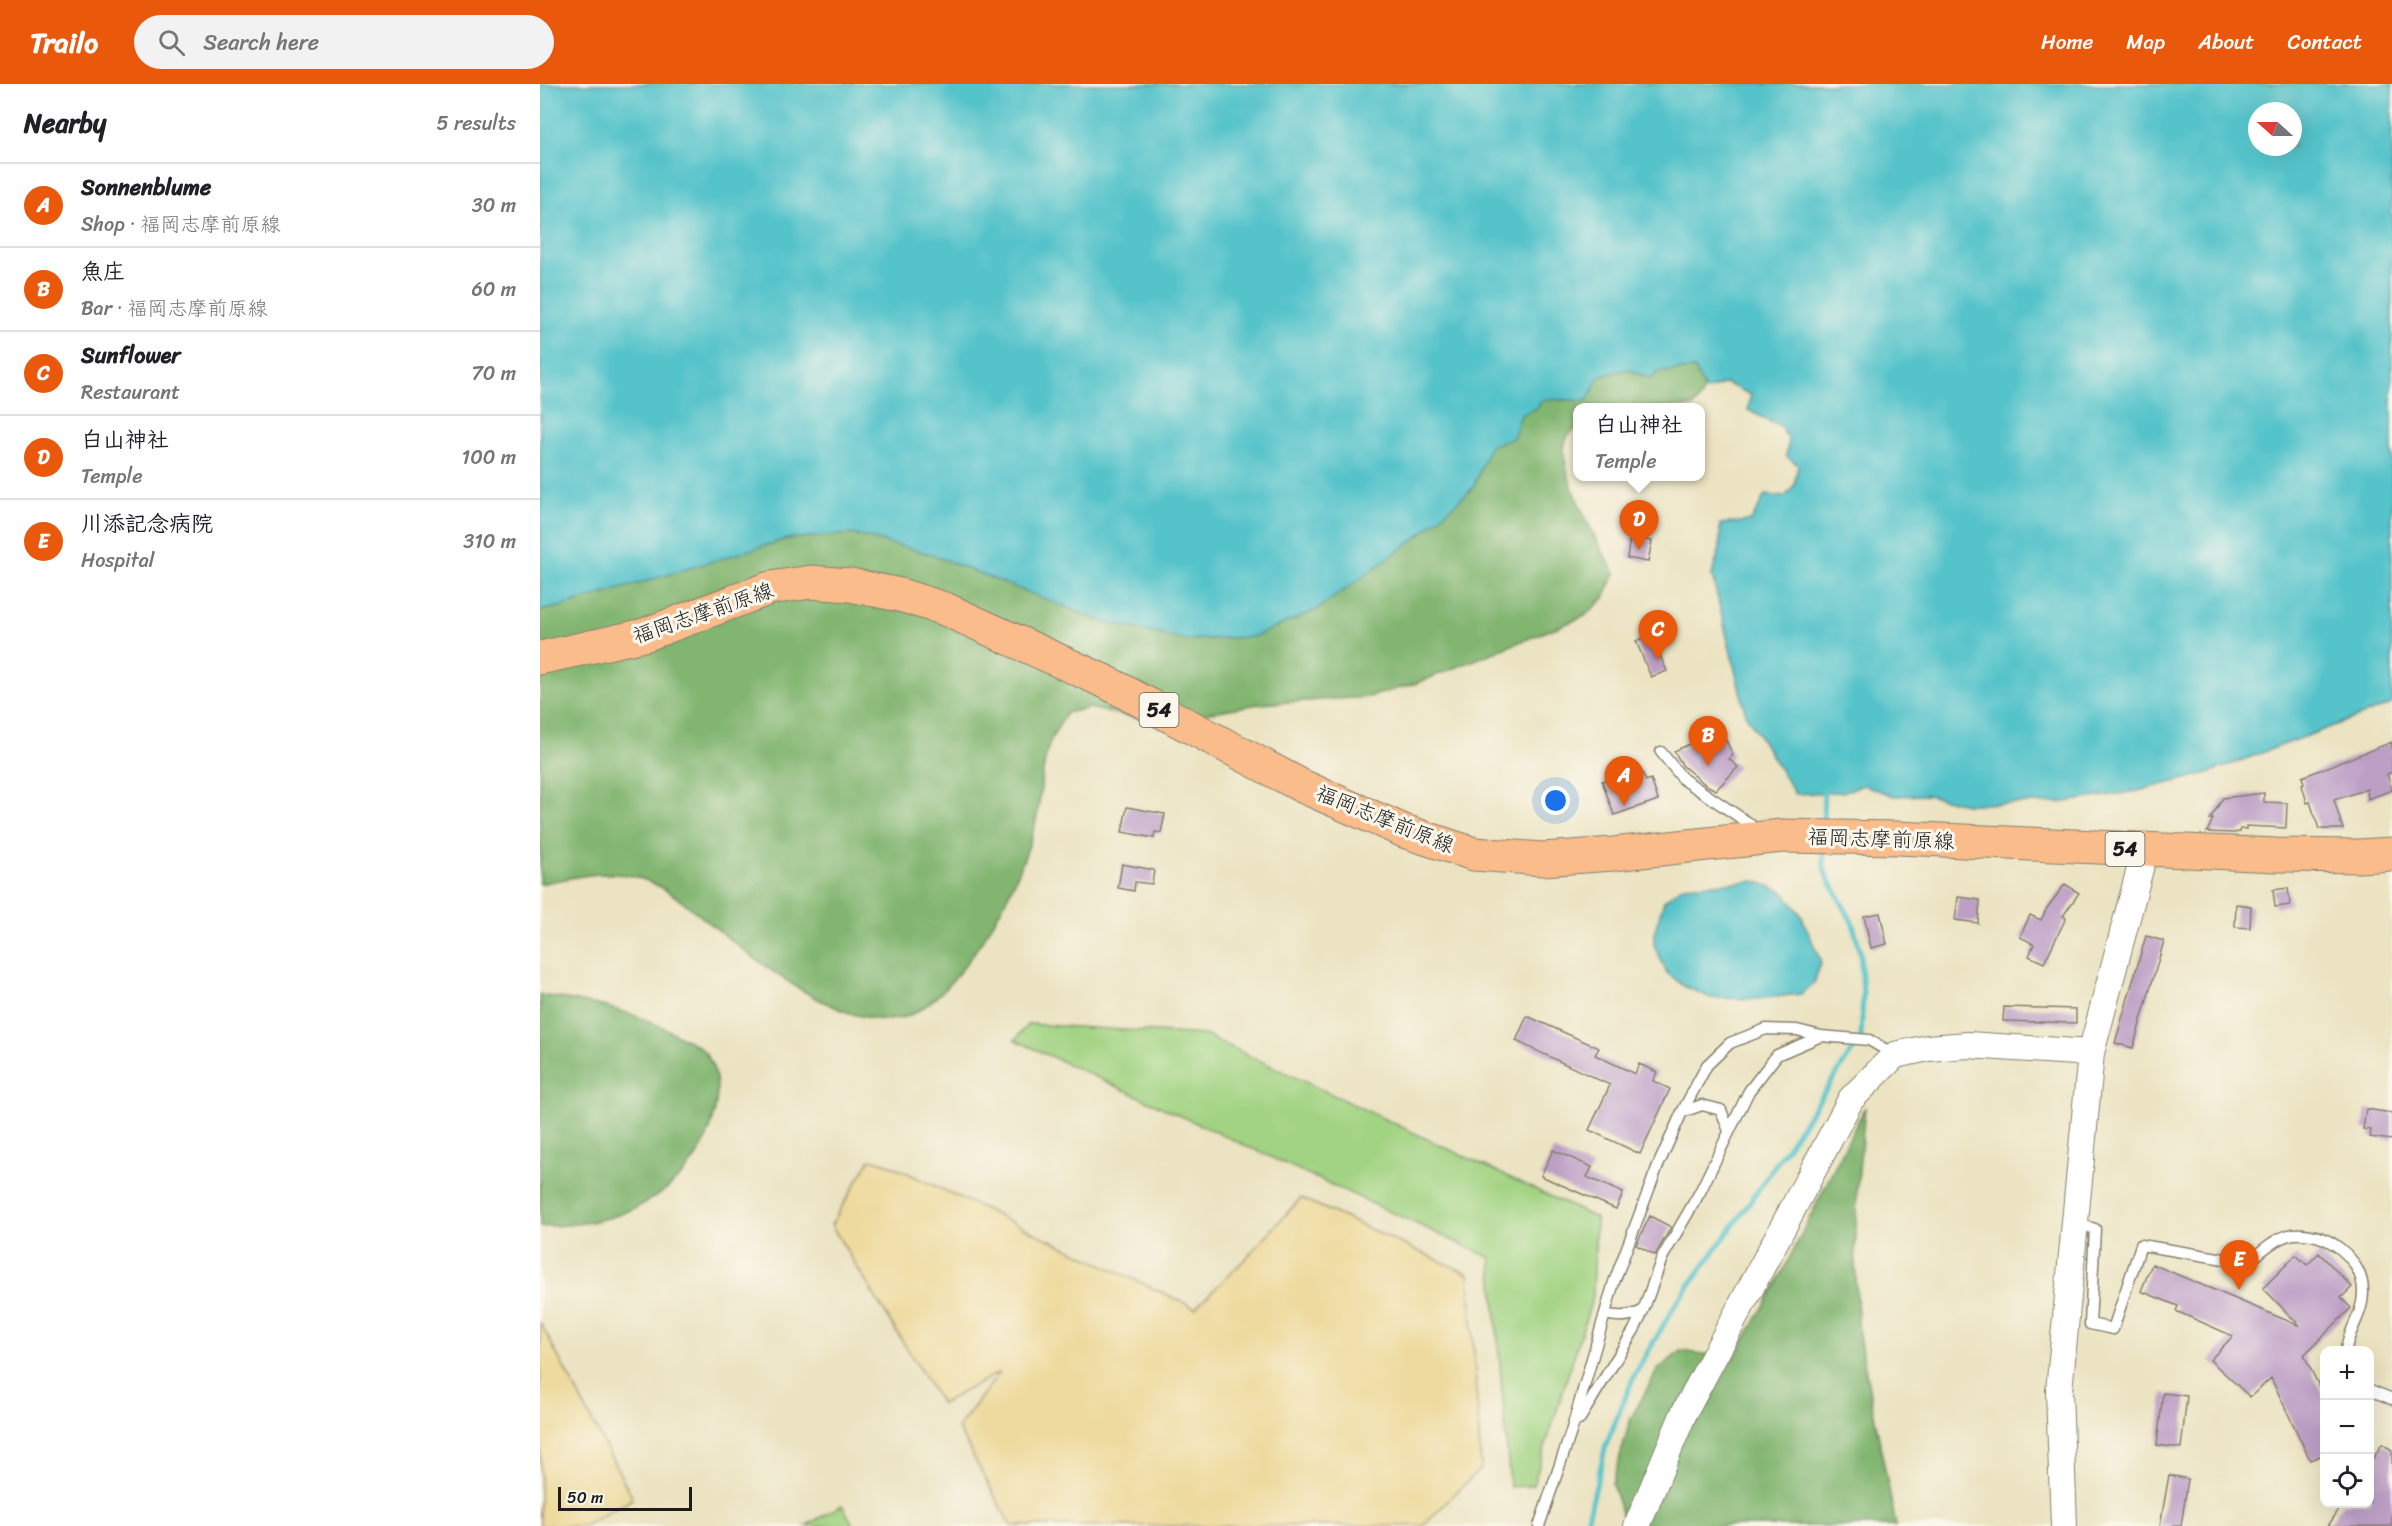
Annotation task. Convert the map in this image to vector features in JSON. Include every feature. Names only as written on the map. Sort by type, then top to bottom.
[{"type":"main road","name":"福岡志摩前原線","points":[[540,658],[644,635],[770,588],[811,582],[850,585],[900,595],[945,609],[1106,682],[1302,786],[1404,831],[1474,854],[1543,859],[1613,854],[1767,837],[1858,837],[2276,855],[2392,854]]},
{"type":"street","points":[[2064,1526],[2059,1391],[2091,1053],[2145,850]]},
{"type":"street","points":[[1637,1526],[1683,1415],[1851,1099],[1895,1055],[1928,1048],[1968,1045],[2091,1053]]},
{"type":"lane","points":[[1661,752],[1683,780],[1767,837]]},
{"type":"lane","points":[[1539,1526],[1571,1432],[1614,1282],[1657,1168],[1682,1112],[1707,1065],[1730,1043],[1766,1029],[1797,1030],[1821,1036],[1869,1040],[1895,1055]]},
{"type":"lane","points":[[1571,1432],[1643,1311],[1662,1258],[1700,1192],[1749,1091],[1777,1055],[1821,1036]]},
{"type":"lane","points":[[1682,1112],[1702,1105],[1721,1110],[1729,1131]]},
{"type":"lane","points":[[2075,1223],[2095,1229],[2090,1324],[2113,1329],[2140,1245],[2248,1263],[2265,1247],[2293,1234],[2317,1236],[2342,1250],[2359,1269],[2363,1294],[2347,1346]]},
{"type":"lane","points":[[1605,1314],[1615,1317],[1632,1316],[1643,1311]]},
{"type":"lane","points":[[2374,1392],[2392,1399]]},
{"type":"green space","points":[[1449,346],[1706,369],[1702,396],[1696,403],[1573,403],[1573,433],[1567,438],[1564,454],[1568,475],[1587,522],[1615,574],[1604,598],[1585,616],[1417,683],[1369,697],[1259,704],[1167,720],[1136,718],[1089,708],[1066,713],[1049,745],[1035,825],[1025,855],[1006,899],[990,928],[960,972],[941,993],[910,1015],[888,1020],[863,1017],[836,1008],[809,994],[758,961],[681,900],[650,882],[627,875],[602,874],[540,884],[540,495]]},
{"type":"green space","points":[[540,995],[595,1004],[645,1019],[701,1048],[712,1064],[717,1087],[715,1110],[709,1132],[700,1151],[672,1184],[655,1197],[616,1216],[588,1222],[540,1227]]},
{"type":"green space","points":[[1028,1024],[1205,1035],[1596,1218],[1593,1296],[1533,1485],[1510,1487],[1491,1258],[1015,1040]]},
{"type":"green space","points":[[1865,1107],[1857,1191],[1855,1260],[1859,1337],[1896,1526],[1626,1526],[1612,1484],[1631,1418],[1658,1369],[1681,1351],[1734,1358],[1777,1283]]},
{"type":"green space","points":[[842,1505],[854,1526],[805,1526]]},
{"type":"sand","points":[[870,1159],[886,1163],[1195,1308],[1246,1258],[1301,1198],[1469,1274],[1481,1468],[1423,1526],[1011,1526],[958,1428],[1000,1372],[941,1404],[831,1225]]},
{"type":"sand","points":[[540,1322],[633,1499],[584,1526],[540,1526]]},
{"type":"water","points":[[540,84],[2392,84],[2392,704],[2208,773],[2138,791],[2058,803],[1965,804],[1929,795],[1894,796],[1864,785],[1842,792],[1795,794],[1746,715],[1712,575],[1720,548],[1720,524],[1751,521],[1765,495],[1785,497],[1794,486],[1798,465],[1786,456],[1789,441],[1781,427],[1748,410],[1751,395],[1726,383],[1705,391],[1695,369],[1658,372],[1651,379],[1628,369],[1599,377],[1587,401],[1543,399],[1537,408],[1521,415],[1513,438],[1490,446],[1473,488],[1419,536],[1318,609],[1253,637],[1186,640],[1104,622],[927,553],[853,534],[787,539],[540,611]]},
{"type":"water","points":[[1755,881],[1782,891],[1801,915],[1821,962],[1814,983],[1801,994],[1757,999],[1711,998],[1684,986],[1667,973],[1654,945],[1654,933],[1664,901],[1683,886]]},
{"type":"building","points":[[1630,537],[1652,541],[1648,562],[1627,558]]},
{"type":"building","points":[[1651,635],[1667,671],[1651,677],[1636,641]]},
{"type":"building","points":[[1721,730],[1733,755],[1729,759],[1738,767],[1716,790],[1706,785],[1683,766],[1674,751]]},
{"type":"building","points":[[2392,742],[2392,772],[2387,774],[2392,790],[2368,799],[2367,789],[2334,800],[2343,829],[2319,829],[2310,802],[2307,803],[2302,777]]},
{"type":"building","points":[[1641,770],[1646,781],[1651,779],[1658,800],[1614,815],[1602,781],[1623,774],[1624,778]]},
{"type":"building","points":[[2264,793],[2264,802],[2287,803],[2286,828],[2246,826],[2246,829],[2241,829],[2240,832],[2207,832],[2213,819],[2210,819],[2223,798]]},
{"type":"building","points":[[1127,807],[1165,814],[1161,833],[1155,832],[1154,838],[1122,832]]},
{"type":"building","points":[[1122,864],[1154,870],[1152,884],[1135,882],[1134,891],[1118,888]]},
{"type":"building","points":[[2065,884],[2079,893],[2063,916],[2066,918],[2044,963],[2029,956],[2034,944],[2020,937],[2030,915],[2041,920]]},
{"type":"building","points":[[2288,888],[2290,905],[2275,907],[2273,890]]},
{"type":"building","points":[[1958,897],[1980,900],[1978,923],[1955,920]]},
{"type":"building","points":[[2236,904],[2251,906],[2250,928],[2235,927]]},
{"type":"building","points":[[1880,913],[1887,944],[1871,948],[1864,916]]},
{"type":"building","points":[[2146,936],[2164,941],[2133,1048],[2115,1043]]},
{"type":"building","points":[[2004,1007],[2076,1009],[2076,1023],[2003,1021]]},
{"type":"building","points":[[1527,1016],[1599,1048],[1595,1055],[1635,1074],[1639,1064],[1657,1072],[1653,1081],[1670,1089],[1640,1154],[1589,1130],[1610,1085],[1516,1041]]},
{"type":"building","points":[[2366,1109],[2392,1113],[2392,1140],[2370,1137],[2371,1130],[2363,1129]]},
{"type":"building","points":[[1553,1150],[1592,1167],[1587,1177],[1623,1193],[1616,1209],[1541,1176]]},
{"type":"building","points":[[1650,1216],[1671,1227],[1655,1255],[1636,1245]]},
{"type":"building","points":[[2319,1253],[2352,1287],[2341,1298],[2351,1308],[2304,1355],[2320,1389],[2320,1456],[2310,1460],[2271,1378],[2250,1397],[2210,1360],[2233,1336],[2176,1311],[2178,1306],[2141,1291],[2152,1264],[2300,1326],[2263,1288],[2296,1255],[2307,1265]]},
{"type":"building","points":[[2163,1393],[2187,1396],[2181,1448],[2157,1445]]},
{"type":"building","points":[[2382,1444],[2392,1450],[2392,1526],[2328,1526],[2340,1508],[2374,1508],[2374,1457]]},
{"type":"building","points":[[2169,1475],[2188,1479],[2181,1526],[2160,1526]]},
{"type":"waterway","points":[[1823,827],[1824,788]]},
{"type":"waterway","points":[[1586,1526],[1606,1445],[1634,1376],[1675,1305],[1746,1208],[1861,1038],[1863,992],[1860,952],[1853,924],[1824,870],[1823,848]]},
{"type":"place","name":"白山神社","points":[[1639,550]]},
{"type":"place","name":"Sunflower","points":[[1658,660]]},
{"type":"place","name":"魚庄","points":[[1708,766]]},
{"type":"place","name":"Sonnenblume","points":[[1624,806]]},
{"type":"place","name":"川添記念病院","points":[[2239,1290]]}]
